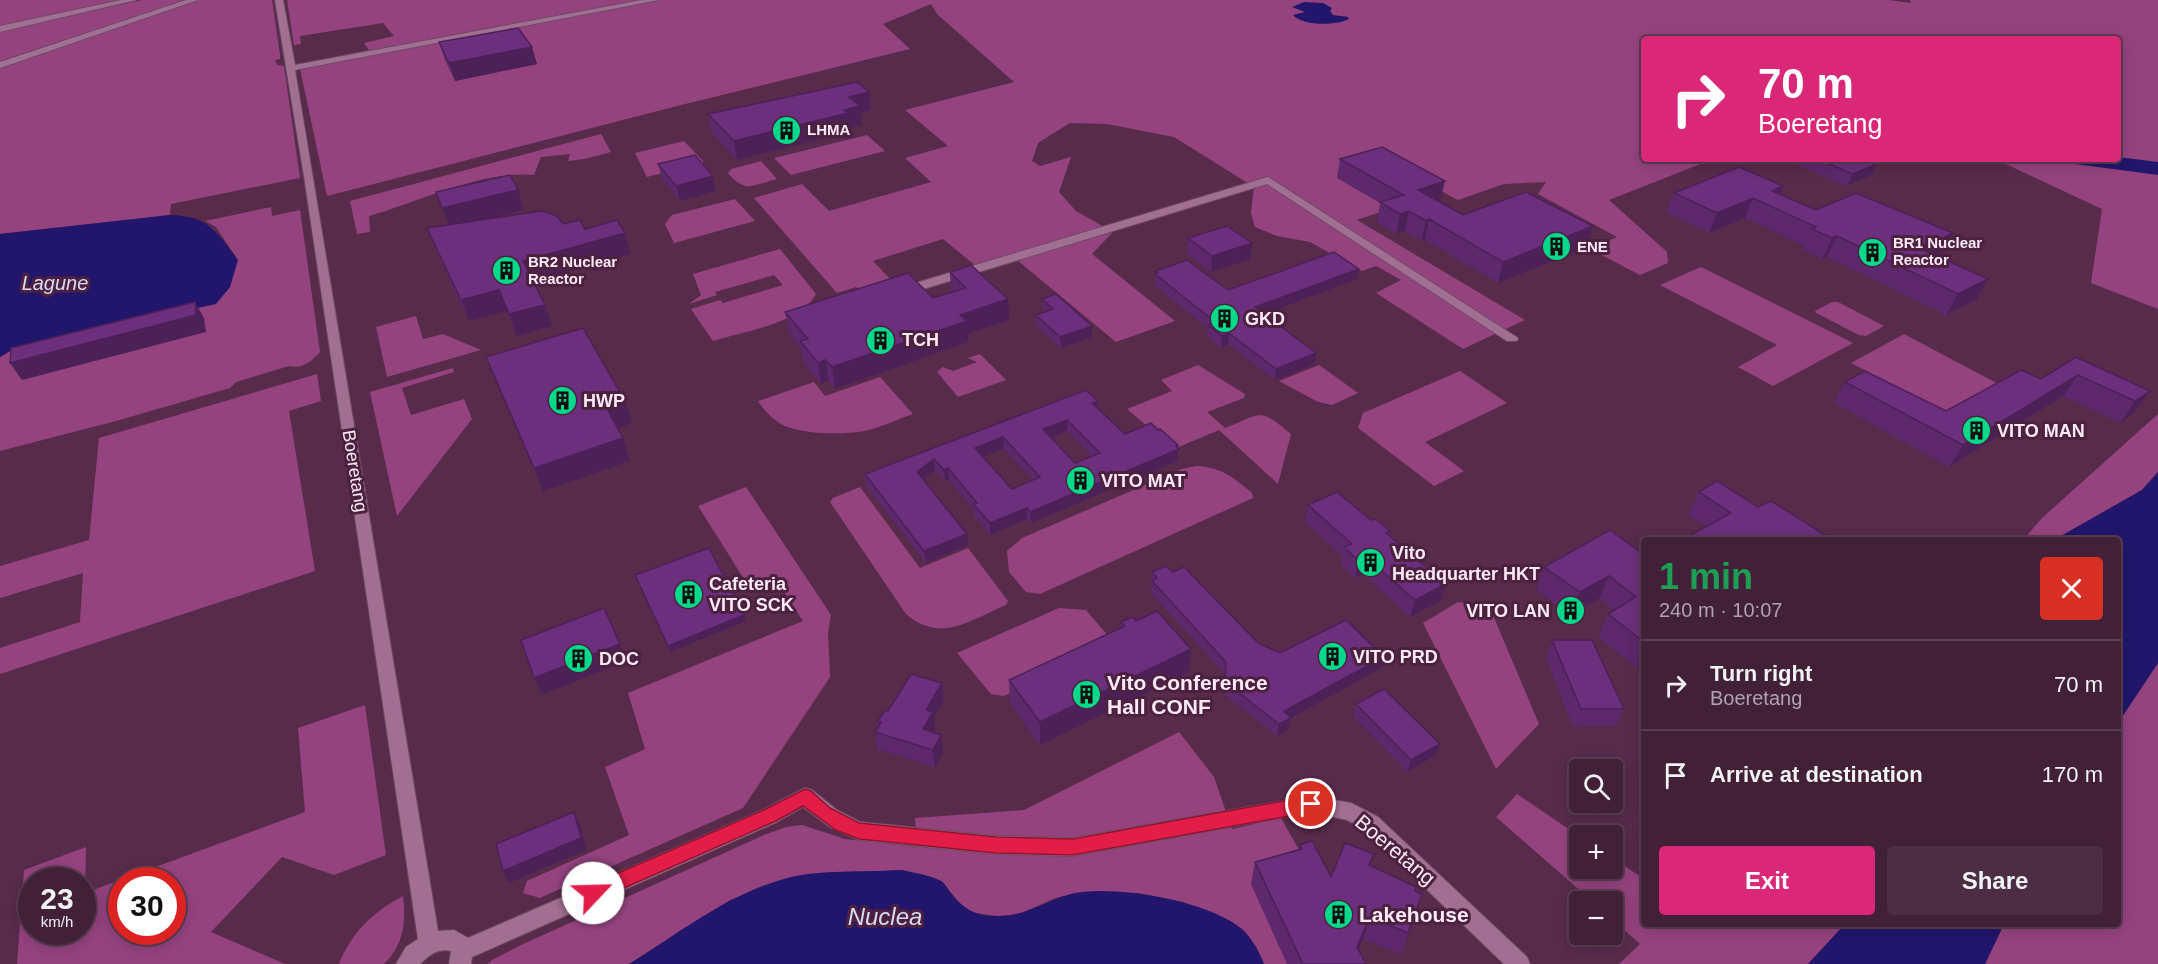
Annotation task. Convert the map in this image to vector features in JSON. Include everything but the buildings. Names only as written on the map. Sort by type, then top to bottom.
[{"type":"street","points":[[0,29],[132,0]]},
{"type":"street","points":[[0,64],[194,0]]},
{"type":"street","name":"Boeretang","points":[[279,0],[429,942],[449,939],[456,942],[461,957],[770,816],[805,796],[842,825],[859,831],[996,845],[1073,847],[1311,804],[1351,812],[1371,823],[1519,964]]},
{"type":"street","points":[[291,68],[656,0]]},
{"type":"street","points":[[913,288],[1268,180],[1512,338]]},
{"type":"street","points":[[407,964],[414,953],[429,942]]},
{"type":"shaded area","points":[[0,0],[124,0],[0,27]]},
{"type":"shaded area","points":[[142,0],[186,0],[0,61],[0,30]]},
{"type":"shaded area","points":[[198,0],[272,0],[280,55],[280,59],[275,60],[277,65],[284,66],[300,178],[171,204],[170,215],[0,234],[0,66]]},
{"type":"shaded area","points":[[287,0],[1889,0],[1911,3],[1910,0],[2158,0],[2158,309],[2091,283],[2102,209],[2001,162],[2121,162],[2121,36],[1641,36],[1641,162],[1705,162],[1609,200],[1667,252],[1668,263],[1640,275],[1590,249],[1617,237],[1538,194],[1546,182],[1504,184],[1458,200],[1441,191],[1357,220],[1525,320],[1463,349],[1376,293],[1401,280],[1376,266],[1362,271],[1310,242],[1277,236],[1255,227],[1251,213],[1254,187],[1174,137],[1107,124],[1070,123],[1038,143],[1032,161],[1040,166],[1071,157],[1059,192],[1076,211],[1113,232],[1092,254],[1175,321],[1116,342],[1017,260],[982,271],[943,239],[873,261],[892,281],[860,291],[856,287],[837,293],[754,198],[802,184],[829,211],[931,182],[905,158],[948,146],[905,110],[1014,82],[937,14],[931,4],[883,24],[910,49],[327,196],[299,64],[369,50],[364,43],[394,36],[383,23],[300,36],[301,44],[294,45]]},
{"type":"shaded area","points":[[601,134],[611,152],[568,161],[570,154],[541,157],[534,175],[493,177],[451,188],[369,216],[370,232],[357,234],[350,201]]},
{"type":"shaded area","points":[[867,135],[885,151],[791,175],[774,158]]},
{"type":"shaded area","points":[[684,141],[704,162],[647,177],[635,153]]},
{"type":"shaded area","points":[[761,161],[777,179],[745,186],[734,180],[728,173],[731,169]]},
{"type":"shaded area","points":[[735,199],[755,221],[674,243],[665,224],[672,215]]},
{"type":"shaded area","points":[[271,207],[272,216],[300,210],[320,352],[313,359],[303,366],[289,366],[236,382],[230,388],[0,451],[0,357],[16,347],[238,260],[216,227],[205,221]]},
{"type":"shaded area","points":[[780,249],[816,294],[797,313],[784,319],[755,330],[713,341],[691,309],[720,300],[723,303],[783,285],[774,275],[715,292],[717,295],[689,304],[701,295],[693,274]]},
{"type":"shaded area","points":[[1701,267],[1853,343],[1773,386],[1738,367],[1777,345],[1660,285]]},
{"type":"shaded area","points":[[1832,302],[1838,302],[1884,326],[1866,336],[1859,335],[1816,313],[1815,311]]},
{"type":"shaded area","points":[[416,316],[423,339],[443,334],[481,350],[387,377],[376,327]]},
{"type":"shaded area","points":[[1904,334],[2004,387],[1955,417],[1851,363]]},
{"type":"shaded area","points":[[980,354],[1006,380],[958,397],[937,372],[943,367],[953,371],[977,362],[968,358]]},
{"type":"shaded area","points":[[1198,365],[1245,394],[1244,398],[1207,412],[1225,428],[1260,415],[1272,419],[1291,434],[1278,484],[1219,430],[1174,449],[1127,409],[1172,391],[1161,380]]},
{"type":"shaded area","points":[[1319,365],[1358,393],[1332,405],[1318,402],[1279,381]]},
{"type":"shaded area","points":[[453,368],[454,372],[402,388],[411,415],[464,399],[472,419],[397,516],[370,392]]},
{"type":"shaded area","points":[[1460,371],[1507,403],[1425,442],[1464,471],[1434,486],[1358,428],[1363,413]]},
{"type":"shaded area","points":[[317,374],[321,401],[289,411],[315,571],[0,674],[0,648],[80,622],[83,573],[0,598],[0,566],[89,540],[99,438]]},
{"type":"shaded area","points":[[880,377],[913,414],[869,430],[827,433],[794,429],[777,422],[758,401],[814,382],[825,396]]},
{"type":"shaded area","points":[[2158,414],[2158,472],[2142,490],[2059,537],[2026,537],[2042,518]]},
{"type":"shaded area","points":[[1196,466],[1213,468],[1226,474],[1252,493],[1253,498],[1040,594],[1026,592],[1009,572],[1007,551],[1022,538],[1182,469]]},
{"type":"shaded area","points":[[746,487],[831,615],[828,633],[830,677],[743,808],[540,898],[523,893],[527,881],[629,835],[605,767],[645,749],[628,693],[803,621],[777,581],[751,590],[698,506]]},
{"type":"shaded area","points":[[860,487],[920,568],[968,548],[1008,601],[1006,605],[968,622],[944,628],[919,623],[906,614],[830,502],[833,498]]},
{"type":"shaded area","points":[[1458,602],[1489,606],[1539,724],[1496,769],[1423,623]]},
{"type":"shaded area","points":[[1059,608],[1086,610],[1115,644],[1004,696],[991,694],[957,653]]},
{"type":"shaded area","points":[[2158,663],[2158,964],[1985,964],[2003,927],[2121,927],[2121,718]]},
{"type":"shaded area","points":[[365,705],[386,855],[334,875],[282,857],[211,932],[285,964],[17,964],[18,945],[96,945],[96,889],[108,885],[108,945],[186,945],[186,867],[156,867],[305,812],[298,728]]},
{"type":"shaded area","points":[[1179,732],[1214,777],[1232,829],[1281,818],[1307,864],[1287,964],[1264,964],[1256,946],[1218,916],[1183,902],[1139,893],[1078,893],[1055,898],[1020,914],[997,916],[976,913],[962,907],[942,881],[902,870],[797,876],[769,885],[730,900],[629,964],[488,964],[521,945],[786,827],[802,825],[845,839],[917,847],[915,818],[1024,810]]},
{"type":"shaded area","points":[[1517,794],[1569,829],[1569,879],[1623,879],[1623,865],[1641,877],[1641,927],[1842,927],[1808,964],[1619,964],[1640,944],[1623,929],[1623,891],[1581,891],[1496,817]]},
{"type":"shaded area","points":[[86,847],[86,867],[32,867]]},
{"type":"shaded area","points":[[403,896],[404,924],[400,941],[391,957],[384,964],[339,964],[350,942],[365,924],[382,909]]},
{"type":"water","points":[[1304,2],[1323,3],[1332,8],[1330,11],[1333,15],[1349,19],[1328,24],[1311,23],[1298,19],[1293,15],[1305,12],[1292,7]]},
{"type":"water","points":[[2121,157],[2158,162],[2158,175],[2060,162],[2121,162]]},
{"type":"water","name":"Lagune","points":[[170,215],[194,218],[203,222],[217,233],[238,260],[230,287],[216,304],[17,347],[0,357],[0,234]]},
{"type":"water","points":[[2158,472],[2158,663],[2121,718],[2121,537],[2059,537],[2142,490]]},
{"type":"water","name":"Nuclea","points":[[902,870],[938,880],[965,907],[989,916],[1017,914],[1065,896],[1093,891],[1138,893],[1186,903],[1208,910],[1242,929],[1255,945],[1264,964],[629,964],[709,912],[773,882],[821,873]]},
{"type":"water","points":[[1842,927],[2003,927],[1985,964],[1808,964]]},
{"type":"place","name":"LHMA","points":[[786,130]]},
{"type":"place","name":"ENE","points":[[1556,247]]},
{"type":"place","name":"BR1 Nuclear Reactor","points":[[1872,252]]},
{"type":"place","name":"BR2 Nuclear Reactor","points":[[507,271]]},
{"type":"place","name":"GKD","points":[[1224,319]]},
{"type":"place","name":"TCH","points":[[881,340]]},
{"type":"place","name":"HWP","points":[[562,401]]},
{"type":"place","name":"VITO MAN","points":[[1976,431]]},
{"type":"place","name":"VITO MAT","points":[[1080,481]]},
{"type":"place","name":"Vito Headquarter HKT","points":[[1371,563]]},
{"type":"place","name":"Cafeteria VITO SCK","points":[[688,594]]},
{"type":"place","name":"VITO LAN","points":[[1571,611]]},
{"type":"place","name":"VITO PRD","points":[[1332,657]]},
{"type":"place","name":"DOC","points":[[578,659]]},
{"type":"place","name":"Vito Conference Hall CONF","points":[[1086,695]]},
{"type":"place","name":"Lakehouse","points":[[1338,915]]},
{"type":"route","points":[[593,893],[770,816],[805,796],[842,825],[859,831],[996,845],[1073,847],[1311,804]]}]
